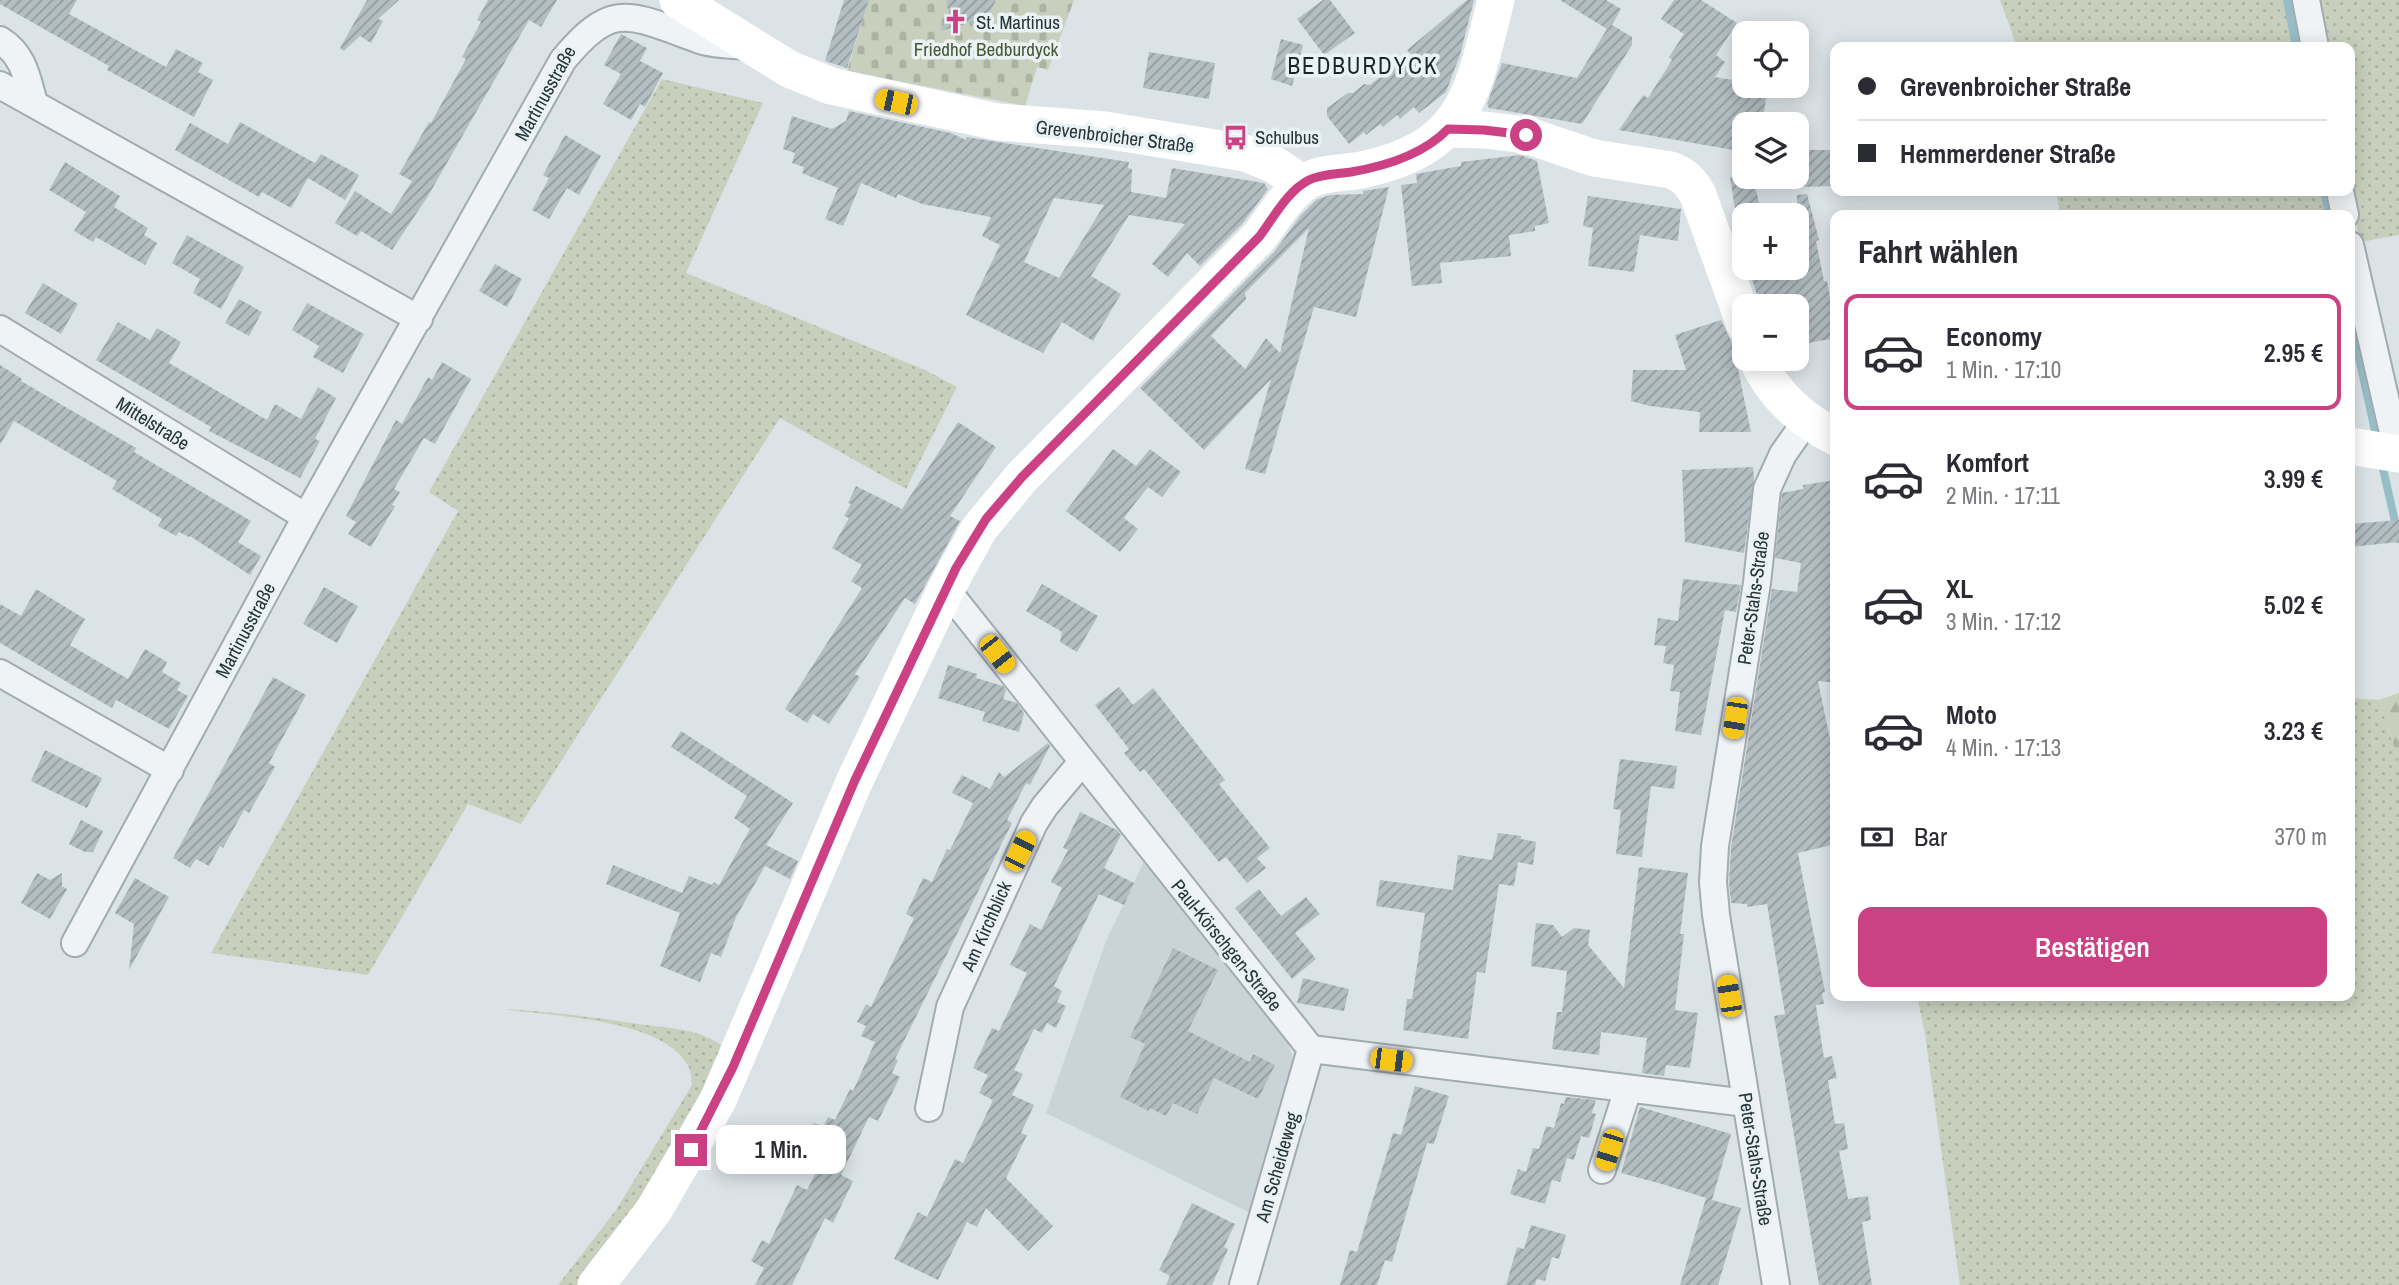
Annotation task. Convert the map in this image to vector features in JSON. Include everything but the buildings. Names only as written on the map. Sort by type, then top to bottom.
[{"type":"main road","name":"Grevenbroicher Straße","points":[[678,0],[800,75],[850,91],[998,122],[1071,126],[1245,153],[1273,164],[1303,184]]},
{"type":"main road","points":[[596,1285],[654,1210],[718,1100],[855,780],[972,539],[1007,493],[1259,237],[1286,201],[1303,184],[1318,177],[1367,169],[1411,155],[1430,145],[1448,129],[1464,106],[1473,86],[1496,0]]},
{"type":"main road","points":[[1448,129],[1526,135],[1594,158],[1671,170],[1682,176],[1698,195],[1734,294]]},
{"type":"main road","points":[[1765,371],[1775,389],[1821,428]]},
{"type":"street","points":[[2306,0],[2314,42]]},
{"type":"street","name":"Martinusstraße","points":[[75,943],[306,517],[572,44],[588,22],[608,8],[626,7],[702,40],[721,45],[751,46]]},
{"type":"street","points":[[0,40],[20,58],[34,103]]},
{"type":"street","points":[[0,85],[419,319]]},
{"type":"street","points":[[2355,277],[2382,451]]},
{"type":"street","name":"Mittelstraße","points":[[0,329],[306,517]]},
{"type":"street","name":"Peter-Stahs-Straße","points":[[1776,1285],[1714,899],[1713,865],[1758,583],[1767,489],[1783,454],[1821,428]]},
{"type":"street","name":"Paul-Körschgen-Straße","points":[[946,589],[1311,1049]]},
{"type":"street","points":[[0,673],[170,770]]},
{"type":"street","name":"Am Kirchblick","points":[[929,1108],[950,1007],[1034,823],[1082,762]]},
{"type":"street","points":[[1311,1049],[1746,1103]]},
{"type":"street","name":"Am Scheideweg","points":[[1243,1285],[1311,1049]]},
{"type":"street","points":[[1602,1170],[1628,1089]]},
{"type":"shaded area","points":[[1145,859],[1285,1032],[1293,1058],[1252,1214],[1046,1113],[1106,941]]},
{"type":"green space","name":"Friedhof Bedburdyck","points":[[869,0],[1074,0],[1048,70],[1037,67],[1025,106],[847,71]]},
{"type":"green space","points":[[2000,0],[2299,0],[2307,42],[2015,42]]},
{"type":"green space","points":[[2313,0],[2399,0],[2399,235],[2360,242],[2351,196],[2355,196],[2355,42],[2321,42]]},
{"type":"green space","points":[[662,79],[763,103],[686,273],[925,370],[957,387],[906,489],[780,418],[521,824],[468,804],[368,975],[211,953],[458,511],[429,492]]},
{"type":"green space","points":[[2057,196],[2334,196],[2337,210],[2059,210]]},
{"type":"green space","points":[[2399,693],[2399,762],[2379,700]]},
{"type":"green space","points":[[2355,698],[2379,700],[2399,762],[2399,1285],[1960,1285],[1918,1001],[2355,1001]]},
{"type":"green space","points":[[503,1009],[682,1030],[704,1036],[722,1046],[681,1142],[579,1285],[558,1285],[616,1210],[692,1085],[690,1071],[674,1049],[654,1037],[630,1029],[603,1022]]},
{"type":"waterway","points":[[2287,0],[2295,42]]},
{"type":"waterway","points":[[2325,196],[2328,210]]},
{"type":"waterway","points":[[2355,340],[2377,440]]},
{"type":"waterway","points":[[2381,460],[2399,539]]},
{"type":"place","name":"St. Martinus","points":[[956,22]]},
{"type":"place","name":"Schulbus","points":[[1235,137]]},
{"type":"district","name":"BEDBURDYCK","points":[[1363,65]]},
{"type":"route","points":[[691,1150],[733,1067],[873,740],[956,568],[972,539],[996,506],[1259,237],[1286,201],[1307,181],[1367,169],[1404,158],[1430,145],[1448,129],[1526,135]]}]
